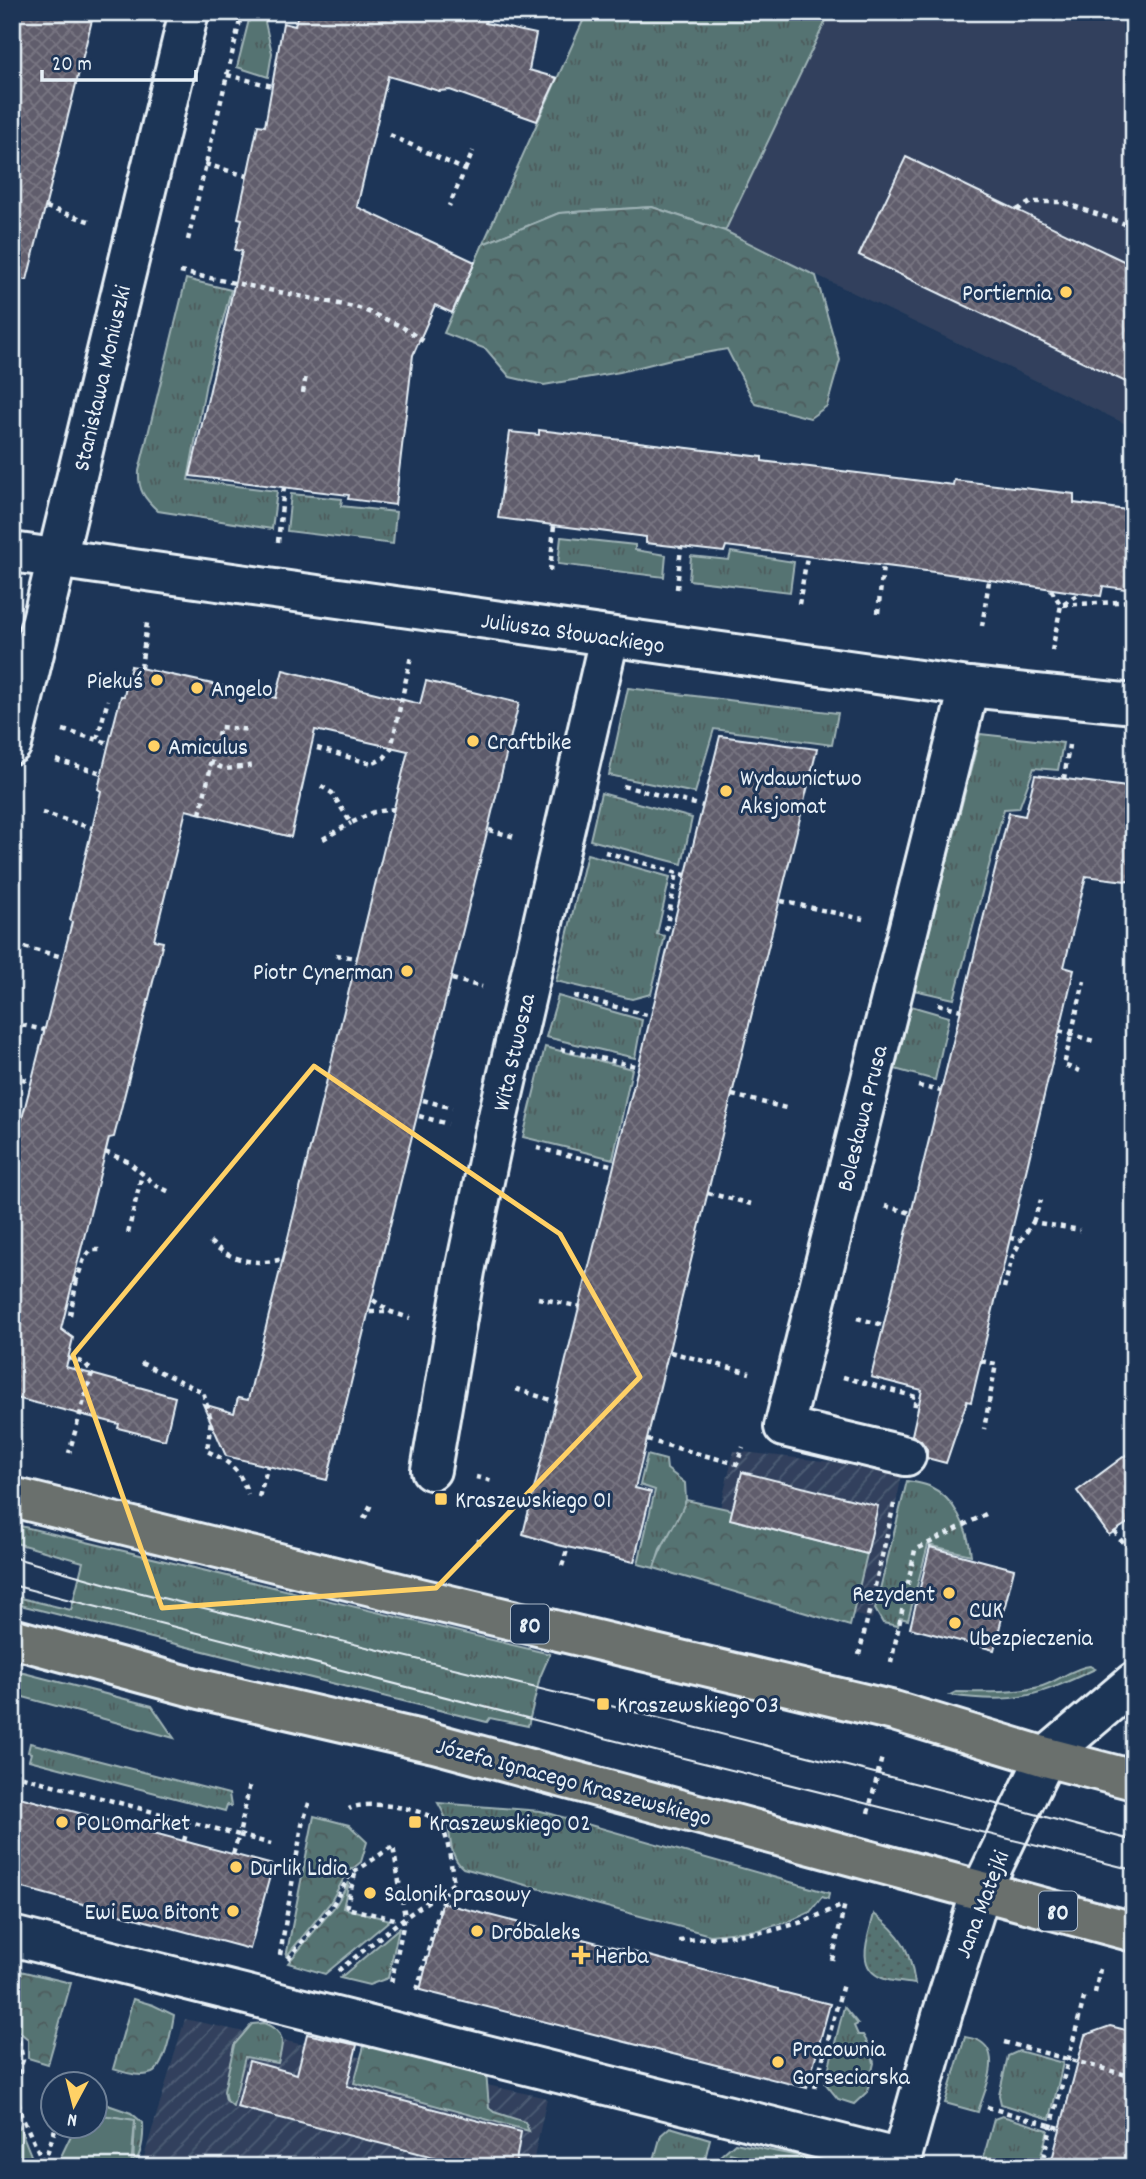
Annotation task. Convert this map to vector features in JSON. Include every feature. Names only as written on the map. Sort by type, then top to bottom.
[{"type":"main road","name":"80","points":[[12,1497],[894,1711],[1046,1757],[1134,1780]]},
{"type":"main road","name":"Józefa Ignacego Kraszewskiego","points":[[12,1637],[200,1689],[434,1743],[1134,1932]]},
{"type":"street","name":"Stanisława Moniuszki","points":[[12,744],[189,12]]},
{"type":"street","name":"Juliusza Słowackiego","points":[[12,552],[969,687],[1134,704]]},
{"type":"street","name":"Wita Stwosza","points":[[430,1470],[465,1271],[493,1138],[610,638]]},
{"type":"street","name":"Bolesława Prusa","points":[[906,1456],[784,1427],[969,687]]},
{"type":"street","name":"Jana Matejki","points":[[900,2163],[981,1892],[1046,1757],[1134,1682]]},
{"type":"street","points":[[12,1936],[900,2163]]},
{"type":"path","points":[[188,240],[242,12]]},
{"type":"path","points":[[227,75],[272,86]]},
{"type":"path","points":[[390,135],[465,170]]},
{"type":"path","points":[[449,206],[473,151]]},
{"type":"path","points":[[205,164],[247,176]]},
{"type":"path","points":[[1017,210],[1031,202],[1062,202],[1134,227]]},
{"type":"path","points":[[46,207],[93,223]]},
{"type":"path","points":[[180,272],[359,308],[401,326],[427,344]]},
{"type":"path","points":[[303,393],[306,375]]},
{"type":"path","points":[[271,589],[284,487]]},
{"type":"path","points":[[550,571],[554,525]]},
{"type":"path","points":[[677,589],[681,546]]},
{"type":"path","points":[[799,604],[807,556]]},
{"type":"path","points":[[878,613],[883,566]]},
{"type":"path","points":[[982,626],[989,581]]},
{"type":"path","points":[[1051,590],[1061,605]]},
{"type":"path","points":[[1047,695],[1053,634],[1061,605],[1080,593]]},
{"type":"path","points":[[1061,605],[1134,601]]},
{"type":"path","points":[[141,668],[146,622]]},
{"type":"path","points":[[317,748],[372,764],[384,758],[391,749],[411,656]]},
{"type":"path","points":[[97,740],[108,700]]},
{"type":"path","points":[[200,814],[220,727],[250,730]]},
{"type":"path","points":[[61,730],[109,743]]},
{"type":"path","points":[[1064,779],[1070,738]]},
{"type":"path","points":[[54,759],[103,773]]},
{"type":"path","points":[[210,764],[226,769],[257,765]]},
{"type":"path","points":[[611,783],[703,806]]},
{"type":"path","points":[[321,786],[332,793],[351,822]]},
{"type":"path","points":[[323,839],[374,811],[394,809]]},
{"type":"path","points":[[42,813],[92,828]]},
{"type":"path","points":[[489,830],[519,838]]},
{"type":"path","points":[[592,849],[685,875]]},
{"type":"path","points":[[666,930],[677,872]]},
{"type":"path","points":[[781,901],[870,921]]},
{"type":"path","points":[[15,945],[63,957]]},
{"type":"path","points":[[335,955],[357,958]]},
{"type":"path","points":[[452,979],[484,988]]},
{"type":"path","points":[[1080,1071],[1064,1065],[1084,981]]},
{"type":"path","points":[[573,996],[651,1016]]},
{"type":"path","points":[[12,1023],[45,1030]]},
{"type":"path","points":[[1059,1031],[1097,1042]]},
{"type":"path","points":[[560,1049],[639,1068]]},
{"type":"path","points":[[12,1077],[32,1081]]},
{"type":"path","points":[[732,1094],[786,1108]]},
{"type":"path","points":[[423,1100],[456,1109]]},
{"type":"path","points":[[419,1116],[452,1125]]},
{"type":"path","points":[[12,1123],[21,1125]]},
{"type":"path","points":[[524,1145],[615,1166]]},
{"type":"path","points":[[105,1152],[127,1160],[142,1174],[170,1192]]},
{"type":"path","points":[[128,1233],[142,1174]]},
{"type":"path","points":[[708,1193],[751,1204]]},
{"type":"path","points":[[1004,1288],[1012,1258],[1033,1222],[1041,1200]]},
{"type":"path","points":[[1033,1222],[1080,1230]]},
{"type":"path","points":[[1010,1238],[1021,1240]]},
{"type":"path","points":[[211,1242],[226,1255],[249,1262],[266,1263],[283,1259]]},
{"type":"path","points":[[71,1315],[75,1280],[87,1254],[91,1250],[103,1250]]},
{"type":"path","points":[[538,1298],[580,1307]]},
{"type":"path","points":[[373,1300],[391,1312]]},
{"type":"path","points":[[370,1312],[391,1312],[418,1320]]},
{"type":"path","points":[[670,1352],[750,1373]]},
{"type":"path","points":[[68,1358],[85,1363],[92,1372],[69,1453]]},
{"type":"path","points":[[981,1361],[996,1364],[984,1429]]},
{"type":"path","points":[[141,1363],[203,1392],[211,1420],[207,1451],[228,1461],[244,1481],[248,1494]]},
{"type":"path","points":[[516,1389],[557,1402]]},
{"type":"path","points":[[647,1440],[737,1464],[745,1443]]},
{"type":"path","points":[[259,1497],[268,1465]]},
{"type":"path","points":[[365,1519],[372,1502]]},
{"type":"path","points":[[891,1663],[915,1550],[988,1513]]},
{"type":"path","points":[[1114,1531],[1134,1557]]},
{"type":"path","points":[[478,1544],[480,1536]]},
{"type":"path","points":[[562,1566],[567,1550]]},
{"type":"path","points":[[12,1755],[20,1724]]},
{"type":"path","points":[[866,1820],[884,1751]]},
{"type":"path","points":[[12,1774],[271,1844]]},
{"type":"path","points":[[233,1854],[250,1784]]},
{"type":"path","points":[[279,1959],[302,1825],[310,1800]]},
{"type":"path","points":[[331,1977],[402,1919],[454,1883],[443,1831],[436,1820],[422,1814],[370,1803],[354,1806],[349,1810]]},
{"type":"path","points":[[184,1841],[189,1822]]},
{"type":"path","points":[[284,1963],[331,1906],[350,1875],[393,1846],[402,1919],[390,1984]]},
{"type":"path","points":[[355,1872],[346,1908],[402,1919]]},
{"type":"path","points":[[417,1992],[445,1890]]},
{"type":"path","points":[[832,1960],[846,1898]]},
{"type":"path","points":[[679,1941],[770,1931],[845,1905]]},
{"type":"path","points":[[1095,1993],[1101,1965]]},
{"type":"path","points":[[814,2095],[843,1984]]},
{"type":"path","points":[[1041,2167],[1085,1994]]},
{"type":"path","points":[[12,2034],[18,2037],[23,2060],[14,2083],[21,2115],[43,2165]]},
{"type":"path","points":[[1004,2042],[1134,2077]]},
{"type":"path","points":[[987,2107],[1060,2128]]},
{"type":"path","points":[[43,2165],[51,2140]]},
{"type":"highlighted area","points":[[314,1066],[560,1234],[640,1377],[436,1588],[162,1608],[73,1355]]},
{"type":"shaded area","points":[[830,12],[1134,12],[1134,428],[725,231]]},
{"type":"shaded area","points":[[734,1451],[903,1470],[872,1619],[703,1578]]},
{"type":"shaded area","points":[[185,2019],[547,2098],[532,2167],[141,2167]]},
{"type":"green space","points":[[251,12],[268,12],[265,22],[272,53],[268,77],[237,67]]},
{"type":"green space","points":[[587,12],[830,12],[725,231],[652,207],[559,213],[483,244]]},
{"type":"green space","points":[[652,207],[725,231],[816,276],[840,360],[827,406],[810,418],[755,404],[727,349],[544,385],[510,377],[486,349],[444,333],[483,244],[559,213]]},
{"type":"green space","points":[[186,279],[231,290],[206,383],[188,480],[277,491],[272,529],[158,511],[141,489],[139,471]]},
{"type":"green space","points":[[291,494],[342,499],[341,506],[396,512],[393,544],[287,531]]},
{"type":"green space","points":[[561,537],[635,545],[635,550],[666,555],[664,577],[558,564]]},
{"type":"green space","points":[[731,552],[794,562],[790,592],[689,580],[691,556],[729,560]]},
{"type":"green space","points":[[628,688],[838,713],[832,745],[714,729],[695,793],[609,775]]},
{"type":"green space","points":[[980,734],[1063,743],[1058,770],[1034,768],[1019,808],[1004,809],[954,999],[914,990]]},
{"type":"green space","points":[[601,793],[692,818],[682,864],[590,840]]},
{"type":"green space","points":[[587,854],[670,877],[657,934],[665,936],[651,994],[632,999],[556,981]]},
{"type":"green space","points":[[558,996],[642,1020],[635,1058],[546,1037]]},
{"type":"green space","points":[[911,1006],[949,1017],[935,1080],[895,1069]]},
{"type":"green space","points":[[545,1047],[632,1069],[613,1159],[523,1137]]},
{"type":"green space","points":[[647,1455],[666,1460],[667,1469],[685,1483],[686,1500],[677,1523],[660,1549],[654,1568],[638,1564],[655,1490],[640,1485]]},
{"type":"green space","points":[[907,1481],[929,1486],[953,1506],[963,1524],[971,1555],[928,1545],[908,1620],[900,1618],[898,1626],[883,1623],[875,1609]]},
{"type":"green space","points":[[686,1500],[732,1510],[731,1519],[867,1554],[850,1626],[654,1568]]},
{"type":"green space","points":[[12,1524],[550,1654],[540,1677],[528,1726],[490,1718],[487,1722],[12,1603],[12,1596],[71,1610],[83,1562],[12,1542]]},
{"type":"green space","points":[[1090,1666],[1095,1669],[1057,1686],[1025,1696],[992,1699],[950,1695],[956,1692],[1029,1689],[1046,1685],[1077,1669]]},
{"type":"green space","points":[[12,1670],[152,1706],[174,1738],[12,1694]]},
{"type":"green space","points":[[30,1743],[229,1794],[231,1806],[227,1805],[225,1811],[29,1760]]},
{"type":"green space","points":[[438,1803],[541,1811],[829,1893],[828,1899],[822,1897],[810,1912],[788,1922],[758,1930],[710,1935],[463,1868],[455,1857],[446,1819]]},
{"type":"green space","points":[[314,1816],[349,1825],[367,1842],[361,1862],[347,1873],[330,1903],[286,1957]]},
{"type":"green space","points":[[349,1882],[343,1908],[390,1920],[325,1974],[288,1963],[336,1905]]},
{"type":"green space","points":[[874,1914],[892,1929],[903,1944],[915,1984],[882,1978],[868,1966],[867,1941]]},
{"type":"green space","points":[[399,1928],[388,1978],[369,1985],[340,1978]]},
{"type":"green space","points":[[12,1969],[71,1983],[48,2064],[28,2058],[28,2039],[12,2026]]},
{"type":"green space","points":[[133,1999],[174,2015],[161,2063],[152,2073],[142,2075],[113,2069]]},
{"type":"green space","points":[[844,2007],[858,2024],[854,2026],[858,2035],[863,2035],[871,2049],[874,2063],[867,2092],[854,2104],[838,2099],[825,2083]]},
{"type":"green space","points":[[264,2023],[276,2030],[282,2038],[278,2063],[245,2057],[233,2106],[226,2100],[224,2091],[234,2045],[252,2024]]},
{"type":"green space","points":[[965,2037],[981,2042],[991,2056],[990,2076],[978,2112],[945,2103]]},
{"type":"green space","points":[[366,2039],[486,2071],[489,2108],[525,2122],[529,2131],[354,2083]]},
{"type":"green space","points":[[1019,2051],[1063,2063],[1050,2119],[1001,2104],[999,2095],[1008,2056]]},
{"type":"green space","points":[[108,2105],[131,2113],[143,2123],[142,2146],[133,2167],[135,2120],[108,2116]]},
{"type":"green space","points":[[12,2108],[32,2158],[28,2167],[12,2167]]},
{"type":"green space","points":[[108,2116],[135,2120],[131,2167],[56,2167],[69,2140],[108,2140]]},
{"type":"green space","points":[[1002,2116],[1048,2130],[1038,2167],[981,2167],[994,2119]]},
{"type":"green space","points":[[670,2127],[710,2139],[703,2167],[652,2167],[661,2135]]},
{"type":"green space","points":[[735,2143],[843,2167],[782,2167],[730,2153],[727,2167],[717,2167],[720,2156]]},
{"type":"building","points":[[12,12],[94,12],[27,280],[12,278]]},
{"type":"building","points":[[298,12],[488,12],[485,23],[536,34],[529,70],[557,78],[537,121],[450,90],[439,91],[388,76],[357,207],[475,262],[452,313],[435,305],[413,355],[395,505],[348,499],[349,495],[190,476],[242,251],[235,250],[242,219],[238,218],[258,125],[265,126],[283,23],[295,26]]},
{"type":"building","points":[[906,157],[1134,266],[1134,386],[859,255]]},
{"type":"building","points":[[539,430],[762,457],[762,461],[953,485],[954,480],[1074,494],[1074,503],[1134,511],[1134,590],[1103,586],[1101,596],[726,546],[724,552],[646,543],[646,537],[498,518],[510,432],[539,435]]},
{"type":"building","points":[[131,666],[276,698],[283,670],[420,704],[426,681],[519,703],[327,1480],[226,1456],[203,1404],[234,1413],[238,1398],[248,1400],[408,751],[315,730],[291,837],[186,810],[154,940],[163,942],[114,1137],[109,1138],[61,1329],[73,1338],[66,1367],[175,1397],[165,1440],[118,1428],[119,1424],[12,1397],[12,1158],[72,922],[70,920],[101,791],[98,789],[109,743]]},
{"type":"building","points":[[720,736],[817,749],[635,1488],[651,1492],[634,1562],[558,1545],[523,1534]]},
{"type":"building","points":[[1035,775],[1134,788],[1134,882],[1086,876],[1064,967],[1074,970],[971,1402],[967,1401],[946,1463],[927,1458],[927,1449],[912,1435],[922,1390],[871,1377],[1009,813],[1025,816]]},
{"type":"building","points":[[1134,1449],[1134,1519],[1109,1535],[1077,1491]]},
{"type":"building","points":[[742,1472],[878,1506],[867,1554],[730,1519]]},
{"type":"building","points":[[930,1547],[1014,1569],[994,1650],[910,1628]]},
{"type":"building","points":[[12,1795],[273,1865],[250,1949],[12,1885]]},
{"type":"building","points":[[442,1903],[830,2004],[807,2088],[420,1990]]},
{"type":"building","points":[[1110,2026],[1134,2032],[1134,2167],[1050,2167],[1085,2035]]},
{"type":"building","points":[[307,2034],[357,2045],[347,2086],[521,2132],[515,2167],[473,2167],[237,2107],[249,2061],[297,2074]]},
{"type":"tram line","points":[[12,1557],[121,1588],[603,1704],[1134,1841]]},
{"type":"tram line","points":[[12,1585],[659,1752],[1134,1870]]},
{"type":"place","name":"Portiernia","points":[[1066,292]]},
{"type":"place","name":"Piekuś","points":[[157,680]]},
{"type":"place","name":"Angelo","points":[[197,688]]},
{"type":"place","name":"Craftbike","points":[[473,741]]},
{"type":"place","name":"Amiculus","points":[[154,746]]},
{"type":"place","name":"Wydawnictwo Aksjomat","points":[[726,791]]},
{"type":"place","name":"Piotr Cynerman","points":[[407,971]]},
{"type":"place","name":"Kraszewskiego 01","points":[[441,1499]]},
{"type":"place","name":"Rezydent","points":[[949,1593]]},
{"type":"place","name":"CUK Ubezpieczenia","points":[[955,1623]]},
{"type":"place","name":"Kraszewskiego 03","points":[[603,1704]]},
{"type":"place","name":"POLOmarket","points":[[62,1822]]},
{"type":"place","name":"Kraszewskiego 02","points":[[415,1822]]},
{"type":"place","name":"Durlik Lidia","points":[[236,1867]]},
{"type":"place","name":"Salonik prasowy","points":[[370,1893]]},
{"type":"place","name":"Ewi Ewa Bitont","points":[[233,1911]]},
{"type":"place","name":"Dróbaleks","points":[[477,1931]]},
{"type":"place","name":"Herba","points":[[581,1955]]},
{"type":"place","name":"Pracownia Gorseciarska","points":[[778,2062]]}]
